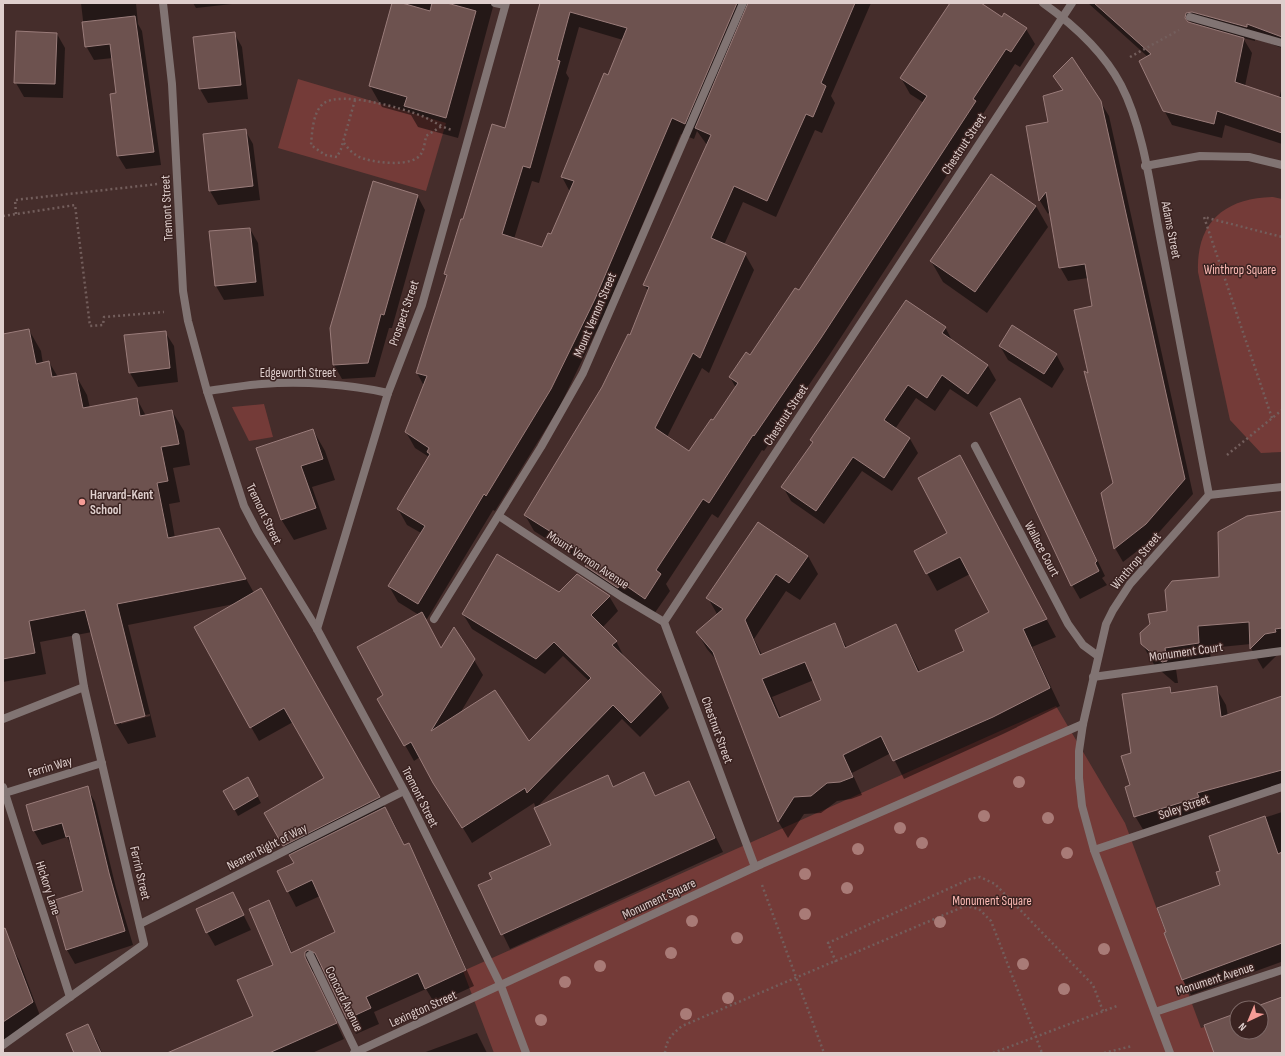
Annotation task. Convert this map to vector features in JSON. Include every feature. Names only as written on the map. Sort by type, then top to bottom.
[{"type":"street","name":"Tremont Street","points":[[163,3],[172,84],[183,291],[188,321],[207,391],[244,506],[257,531],[317,629],[404,791],[501,986]]},
{"type":"street","points":[[495,3],[505,4]]},
{"type":"street","name":"Mount Vernon Street","points":[[434,619],[499,516],[583,374],[743,3]]},
{"type":"street","name":"Adams Street","points":[[1043,3],[1062,16],[1089,41],[1121,84],[1131,106],[1145,166],[1209,495]]},
{"type":"street","name":"Chestnut Street","points":[[755,867],[664,622],[1072,3]]},
{"type":"street","name":"Prospect Street","points":[[317,629],[388,393],[422,305],[505,4]]},
{"type":"street","points":[[1190,17],[1282,43]]},
{"type":"street","points":[[1145,166],[1200,156],[1249,157],[1282,165]]},
{"type":"street","name":"Edgeworth Street","points":[[207,391],[263,384],[356,386],[388,393]]},
{"type":"street","name":"Wallace Court","points":[[975,446],[1068,624],[1083,644],[1098,656]]},
{"type":"street","points":[[1209,495],[1282,487]]},
{"type":"street","name":"Winthrop Street","points":[[1083,724],[1106,624],[1120,598],[1209,495]]},
{"type":"street","name":"Mount Vernon Avenue","points":[[499,516],[622,597],[664,622]]},
{"type":"street","name":"Ferrin Street","points":[[3,1045],[144,944],[84,687],[76,637]]},
{"type":"street","name":"Monument Court","points":[[1093,677],[1282,651]]},
{"type":"street","points":[[3,719],[84,687]]},
{"type":"street","points":[[1083,724],[1079,751],[1079,778],[1082,806],[1094,850],[1170,1053]]},
{"type":"street","name":"Monument Square","points":[[501,986],[755,867],[1083,724]]},
{"type":"street","name":"Ferrin Way","points":[[4,790],[102,763]]},
{"type":"street","name":"Soley Street","points":[[1094,850],[1282,787]]},
{"type":"street","name":"Hickory Lane","points":[[4,790],[70,997]]},
{"type":"street","name":"Nearen Right of Way","points":[[140,924],[404,791]]},
{"type":"street","name":"Concord Avenue","points":[[310,955],[356,1053]]},
{"type":"street","name":"Monument Avenue","points":[[1155,1012],[1282,970]]},
{"type":"street","points":[[501,986],[526,1053]]},
{"type":"street","name":"Lexington Street","points":[[356,1053],[501,986]]},
{"type":"path","points":[[1130,57],[1180,30]]},
{"type":"path","points":[[343,142],[350,150],[364,159],[400,163],[415,160],[422,154],[426,136],[443,127],[422,116],[374,102],[355,100],[336,98],[324,103],[317,112],[311,145],[325,155],[337,157],[343,142],[355,100]]},
{"type":"path","points":[[16,214],[15,200],[158,184]]},
{"type":"path","points":[[3,216],[75,205],[90,326],[103,325],[104,317],[164,312]]},
{"type":"path","points":[[1272,418],[1204,217],[1282,237]]},
{"type":"path","points":[[1227,455],[1282,410]]},
{"type":"path","points":[[755,867],[824,1053]]},
{"type":"path","points":[[836,962],[828,944],[970,879],[980,877],[995,884],[1093,985],[1103,1011]]},
{"type":"path","points":[[665,1053],[666,1043],[673,1033],[682,1026],[797,979],[965,906],[973,907],[985,914],[990,921],[1042,1053]]},
{"type":"path","points":[[993,1053],[1117,1006]]},
{"type":"path","points":[[1104,1053],[1132,1046]]},
{"type":"green space","points":[[298,79],[446,123],[426,191],[278,148]]},
{"type":"green space","name":"Winthrop Square","points":[[1273,197],[1282,199],[1282,452],[1261,453],[1230,420],[1198,272],[1202,239],[1208,227],[1217,216],[1228,208],[1241,202],[1256,198]]},
{"type":"green space","points":[[264,404],[273,437],[249,441],[232,407]]},
{"type":"green space","name":"Monument Square","points":[[1056,706],[1125,823],[1201,1028],[1229,1019],[1229,1040],[1269,1040],[1282,1053],[494,1053],[463,971]]},
{"type":"building","points":[[392,3],[402,3],[430,11],[432,3],[447,3],[476,11],[446,118],[404,106],[407,97],[369,86]]},
{"type":"building","points":[[540,3],[737,3],[685,124],[672,118],[595,299],[551,389],[486,496],[484,494],[418,604],[388,586],[425,526],[397,509],[430,454],[427,452],[429,448],[405,432],[427,376],[416,373],[447,275],[444,274],[461,219],[463,219],[492,124],[505,128]],"holes":[[[570,12],[627,28],[608,75],[604,73],[561,177],[574,181],[551,234],[548,233],[542,247],[502,234],[523,166],[530,168],[560,61],[557,60]]]},
{"type":"building","points":[[748,3],[855,3],[821,83],[826,86],[813,117],[806,114],[767,201],[734,186],[711,238],[746,253],[700,358],[693,353],[655,428],[689,451],[711,419],[713,420],[738,383],[729,377],[746,352],[750,355],[795,288],[799,290],[927,96],[900,78],[950,3],[981,3],[1002,17],[1004,13],[1027,28],[1011,52],[1006,49],[973,99],[976,101],[821,338],[754,436],[753,435],[709,503],[703,499],[656,570],[661,574],[645,599],[622,583],[618,588],[585,566],[589,561],[577,554],[580,550],[524,515],[602,387],[628,334],[630,335],[649,287],[643,285],[711,135],[695,128]]},
{"type":"building","points":[[1094,3],[1282,3],[1282,37],[1247,24],[1247,27],[1192,12],[1186,13],[1185,18],[1188,22],[1244,38],[1235,82],[1282,98],[1282,133],[1217,111],[1214,124],[1163,111],[1139,61],[1151,54]]},
{"type":"building","points":[[135,16],[154,152],[117,156],[110,94],[116,93],[110,44],[85,47],[82,22]]},
{"type":"building","points":[[16,31],[57,33],[55,84],[14,83]]},
{"type":"building","points":[[235,32],[241,85],[199,89],[193,37]]},
{"type":"building","points":[[1072,57],[1101,101],[1185,479],[1146,524],[1114,549],[1101,493],[1113,483],[1084,371],[1088,373],[1074,310],[1092,306],[1085,264],[1059,268],[1046,192],[1039,201],[1026,126],[1048,122],[1043,96],[1063,90],[1053,76]]},
{"type":"building","points":[[246,129],[253,186],[209,191],[203,134]]},
{"type":"building","points":[[991,174],[1036,206],[975,292],[930,261]]},
{"type":"building","points":[[373,181],[418,195],[384,315],[381,314],[368,363],[333,365],[330,328]]},
{"type":"building","points":[[250,228],[256,282],[215,286],[209,231]]},
{"type":"building","points":[[906,300],[946,327],[942,333],[988,365],[968,394],[942,375],[927,398],[908,385],[884,420],[910,438],[884,478],[853,457],[816,511],[781,487],[813,442],[810,440]]},
{"type":"building","points":[[1012,325],[1057,354],[1044,374],[999,346]]},
{"type":"building","name":"Harvard-Kent School","points":[[29,329],[36,364],[49,361],[52,377],[76,373],[83,408],[137,398],[140,416],[172,410],[179,444],[161,447],[168,481],[157,483],[168,538],[219,528],[246,579],[117,604],[145,716],[115,724],[85,610],[29,621],[35,653],[3,659],[3,334]]},
{"type":"building","points":[[166,331],[170,368],[129,373],[124,335]]},
{"type":"building","points":[[1020,398],[1097,561],[1095,563],[1099,571],[1071,586],[990,413]]},
{"type":"building","points":[[313,429],[323,459],[301,466],[316,508],[281,520],[256,448]]},
{"type":"building","points":[[960,455],[1047,619],[1023,629],[1050,688],[993,717],[893,761],[881,736],[843,755],[853,777],[840,782],[827,783],[811,796],[794,797],[778,822],[713,652],[696,632],[723,609],[706,598],[758,522],[808,556],[789,583],[776,574],[745,620],[760,655],[835,623],[845,648],[896,624],[918,672],[964,651],[955,630],[989,612],[960,557],[926,574],[914,551],[947,533],[918,478]],"holes":[[[805,662],[821,700],[779,718],[762,679]]]},
{"type":"building","points":[[1282,511],[1282,628],[1275,629],[1276,632],[1265,634],[1250,649],[1249,622],[1198,626],[1199,643],[1165,648],[1167,661],[1162,662],[1141,644],[1140,633],[1150,624],[1148,614],[1167,611],[1165,590],[1172,581],[1219,577],[1218,532],[1247,516]]},
{"type":"building","points":[[497,554],[559,592],[577,574],[610,596],[591,615],[617,641],[612,645],[661,692],[631,723],[613,705],[527,793],[525,788],[462,828],[433,783],[411,742],[404,746],[377,699],[383,695],[357,647],[422,612],[441,648],[454,627],[475,659],[431,731],[495,690],[529,741],[591,678],[554,642],[536,659],[462,614]]},
{"type":"building","points":[[261,588],[380,797],[283,846],[264,813],[324,778],[284,708],[250,728],[194,627]]},
{"type":"building","points":[[1217,686],[1221,717],[1282,696],[1282,770],[1197,793],[1199,797],[1134,817],[1125,787],[1130,785],[1121,756],[1131,753],[1122,694],[1170,687],[1171,693]]},
{"type":"building","points":[[644,772],[655,796],[689,781],[715,838],[501,935],[478,885],[492,879],[489,873],[551,845],[534,808],[608,775],[613,787]]},
{"type":"building","points":[[248,777],[258,796],[234,810],[223,791]]},
{"type":"building","points":[[88,786],[125,931],[66,950],[52,901],[83,891],[69,836],[66,837],[62,823],[33,831],[26,805]]},
{"type":"building","points":[[385,807],[404,845],[409,843],[466,970],[425,989],[418,973],[366,997],[371,1008],[347,1019],[315,953],[308,950],[305,952],[305,957],[337,1023],[269,1053],[167,1053],[253,1016],[237,980],[273,965],[249,909],[269,900],[291,953],[335,932],[312,880],[287,892],[277,871],[294,863],[289,855]]},
{"type":"building","points":[[1265,816],[1278,854],[1282,852],[1282,943],[1182,980],[1164,933],[1166,932],[1157,908],[1220,885],[1216,872],[1220,871],[1209,836]]},
{"type":"building","points":[[233,892],[244,915],[206,933],[196,909]]},
{"type":"building","points":[[5,928],[33,1002],[3,1022],[3,929]]},
{"type":"building","points":[[1282,997],[1282,1053],[1214,1053],[1204,1025],[1229,1016],[1229,1040],[1269,1040],[1269,1002]]},
{"type":"building","points":[[88,1024],[101,1053],[74,1053],[66,1034]]},
{"type":"place","name":"Harvard-Kent School","points":[[82,502]]}]
